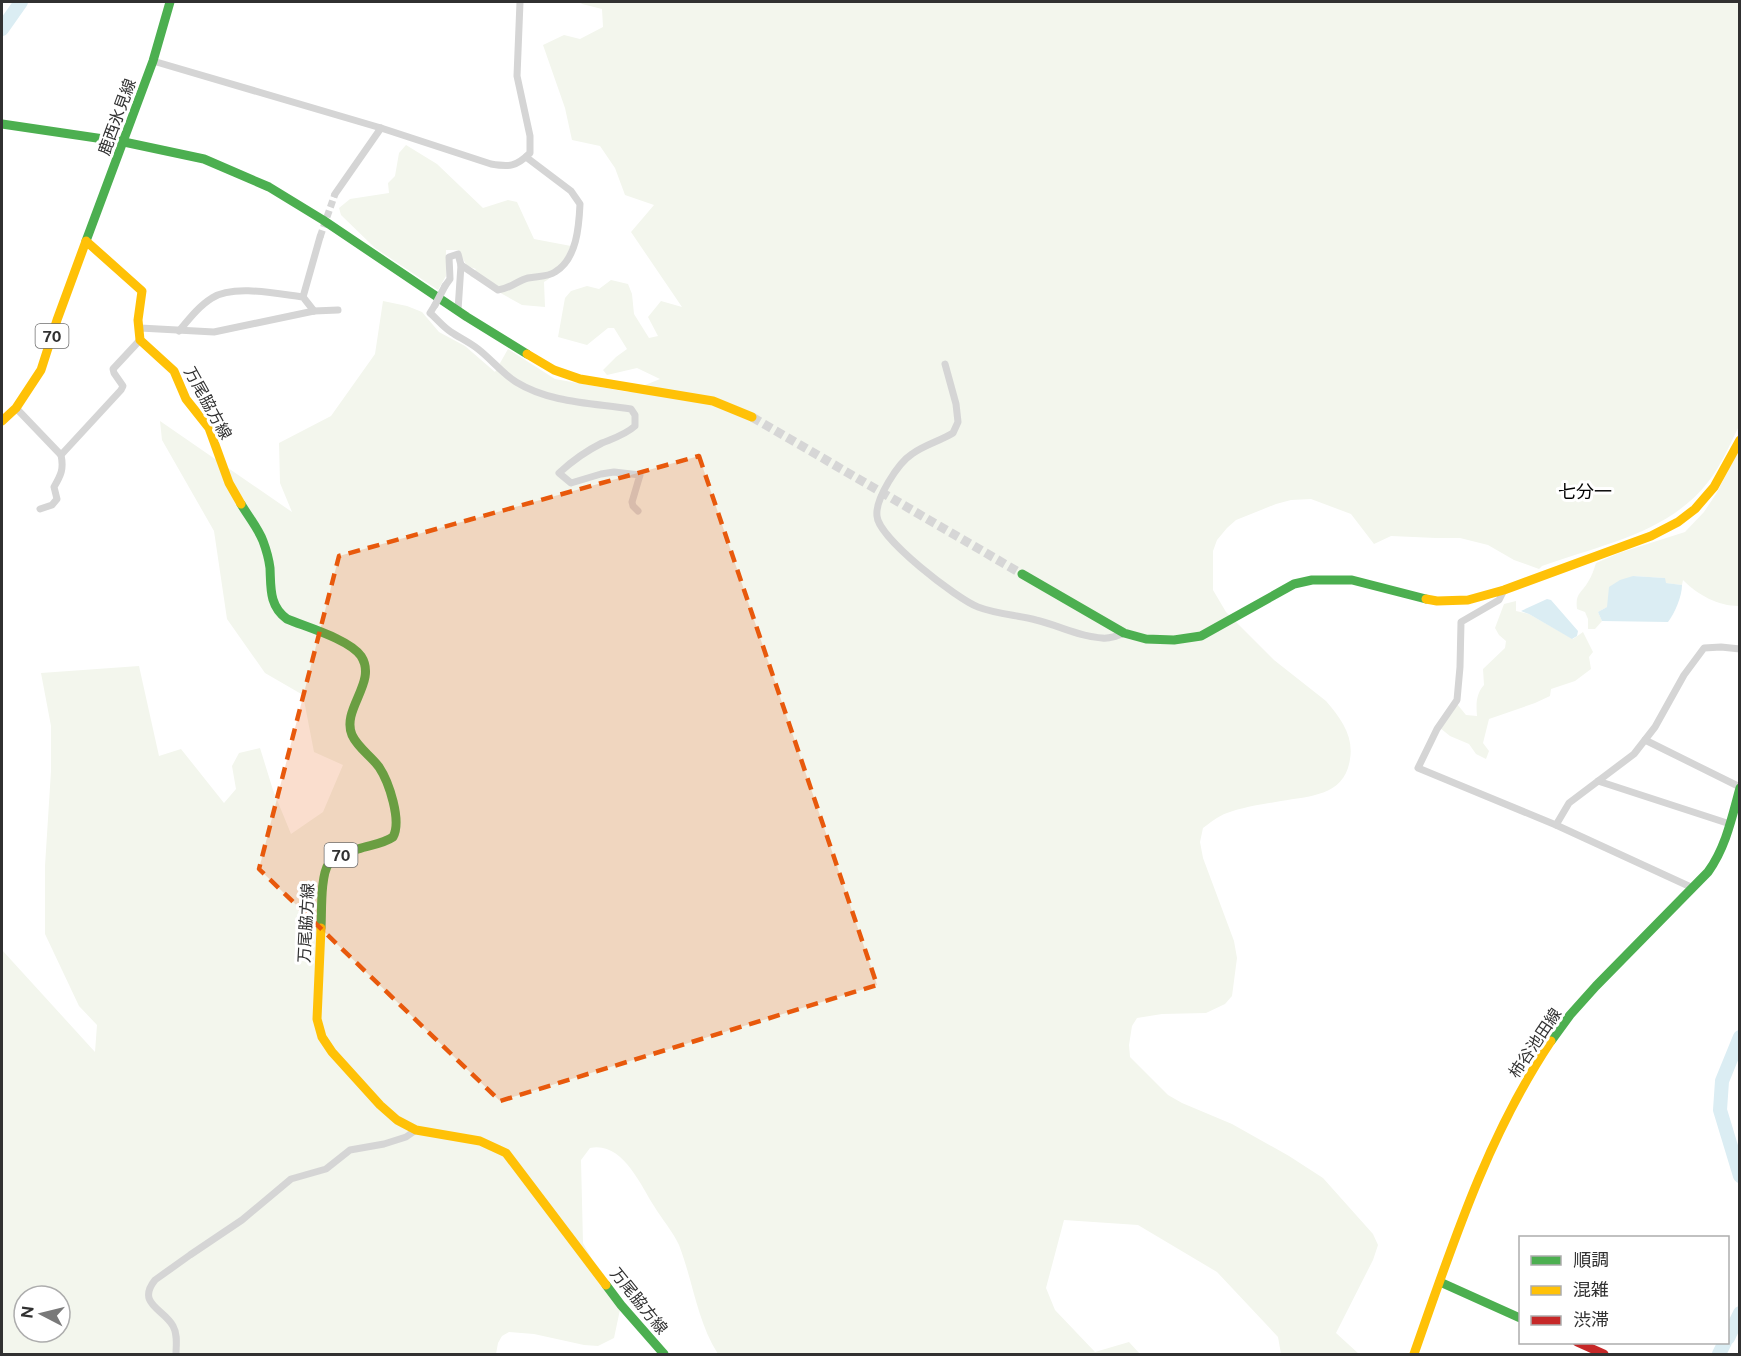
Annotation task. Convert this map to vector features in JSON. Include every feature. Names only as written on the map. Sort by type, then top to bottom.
[{"type":"main road","name":"鹿西氷見線","points":[[86,241],[153,61],[170,2]]},
{"type":"main road","points":[[2,124],[124,142],[204,159],[269,187],[554,370],[580,379],[713,401],[752,417]]},
{"type":"main road","points":[[86,241],[142,291],[143,299],[137,322],[140,328],[140,340]]},
{"type":"main road","name":"70","points":[[2,421],[16,408],[41,370],[86,241]]},
{"type":"main road","name":"万尾脇方線","points":[[140,340],[174,371],[186,399],[208,428],[229,483],[263,540],[270,566],[270,588],[274,606],[280,614],[299,624],[352,647],[362,656],[365,664],[363,688],[354,707],[350,723],[351,735],[379,767],[390,788],[397,828],[392,837],[383,843],[339,856],[329,863],[324,875],[317,1019],[322,1037],[350,1073],[397,1120],[416,1130],[480,1141],[506,1153],[621,1305],[664,1354]]},
{"type":"main road","points":[[1022,574],[1124,633],[1146,639],[1174,640],[1201,636],[1294,584],[1312,579],[1352,580],[1437,602],[1468,600],[1503,590],[1651,536],[1678,522],[1695,509],[1714,486],[1740,440]]},
{"type":"main road","name":"柿谷池田線","points":[[1414,1354],[1463,1219],[1491,1150],[1535,1065],[1558,1031],[1593,988],[1712,866],[1724,843],[1740,788]]},
{"type":"main road","points":[[1440,1282],[1519,1317]]},
{"type":"main road","points":[[1582,1344],[1604,1354]]},
{"type":"street","points":[[153,61],[507,167],[521,162],[530,153],[530,136],[517,76],[520,2]]},
{"type":"street","points":[[335,194],[381,128]]},
{"type":"street","points":[[461,265],[498,290],[508,289],[528,278],[553,273],[563,266],[576,244],[580,204],[570,191],[526,157]]},
{"type":"street","points":[[303,297],[320,237]]},
{"type":"street","points":[[458,310],[461,265],[458,254],[449,257],[450,279],[430,313],[450,331],[490,357],[504,372],[526,387],[556,399],[631,410],[635,415],[635,426],[572,460],[559,473],[571,483],[614,472],[640,474],[633,502],[633,506],[638,511]]},
{"type":"street","points":[[179,331],[212,297],[224,292],[267,292],[303,297],[314,311]]},
{"type":"street","points":[[140,328],[214,332],[314,311],[338,310]]},
{"type":"street","points":[[61,455],[121,390],[123,386],[113,369],[140,340]]},
{"type":"street","points":[[945,364],[956,404],[958,422],[953,433],[913,453],[905,460],[879,499],[877,516],[880,525],[907,555],[940,583],[978,607],[1036,620],[1091,637],[1105,639],[1124,633]]},
{"type":"street","points":[[16,408],[61,455],[62,473],[54,487],[57,499],[52,505],[40,509]]},
{"type":"street","points":[[1503,590],[1499,600],[1461,622],[1457,700],[1437,729],[1418,768],[1556,825],[1693,888]]},
{"type":"street","points":[[1556,825],[1569,803],[1634,754],[1655,727],[1684,675],[1704,648],[1740,649]]},
{"type":"street","points":[[1645,740],[1740,788]]},
{"type":"street","points":[[1598,781],[1730,824]]},
{"type":"street","points":[[176,1354],[177,1338],[174,1328],[150,1304],[149,1294],[155,1280],[242,1220],[291,1179],[326,1169],[350,1150],[384,1144],[406,1137],[416,1130]]},
{"type":"highlighted area","points":[[699,456],[877,985],[500,1101],[259,869],[339,556]]},
{"type":"shaded area","points":[[580,2],[1739,2],[1739,426],[1717,469],[1692,499],[1674,514],[1654,525],[1610,544],[1542,566],[1539,569],[1514,560],[1488,545],[1460,538],[1391,536],[1374,544],[1351,514],[1311,499],[1291,500],[1276,504],[1236,520],[1217,540],[1213,551],[1213,590],[1226,612],[1274,660],[1332,707],[1348,735],[1350,759],[1347,771],[1341,780],[1324,792],[1233,811],[1220,816],[1203,828],[1200,842],[1203,858],[1234,941],[1237,958],[1232,996],[1225,1004],[1206,1013],[1162,1014],[1137,1018],[1132,1026],[1130,1057],[1168,1095],[1232,1124],[1323,1178],[1373,1234],[1378,1245],[1373,1260],[1336,1333],[1359,1354],[1281,1354],[1278,1337],[1217,1272],[1138,1225],[1064,1220],[1046,1288],[1055,1310],[1095,1352],[1129,1342],[1140,1354],[718,1354],[705,1328],[677,1240],[636,1176],[621,1157],[612,1151],[590,1148],[581,1160],[583,1243],[621,1305],[614,1338],[598,1346],[534,1334],[509,1332],[502,1336],[496,1354],[2,1354],[2,950],[95,1052],[97,1025],[79,1006],[45,934],[45,866],[51,771],[51,726],[41,673],[139,666],[159,756],[181,749],[224,803],[236,789],[232,766],[239,753],[260,748],[273,790],[291,834],[323,812],[343,765],[314,752],[303,695],[265,673],[227,619],[214,531],[162,440],[160,421],[292,512],[280,483],[279,443],[331,416],[375,354],[383,301],[422,312],[439,332],[465,346],[495,372],[508,349],[555,379],[628,392],[660,379],[637,368],[607,375],[603,370],[627,349],[614,328],[608,328],[587,345],[558,337],[565,298],[571,291],[587,286],[599,289],[611,280],[628,284],[632,294],[634,314],[649,338],[658,336],[648,317],[661,301],[682,307],[631,232],[654,205],[625,195],[615,168],[600,146],[572,140],[565,108],[543,45],[564,35],[580,39],[603,27],[602,9]]},
{"type":"shaded area","points":[[406,145],[437,164],[483,208],[508,200],[517,202],[534,239],[571,246],[557,271],[544,282],[545,307],[522,305],[470,276],[476,269],[467,266],[458,250],[446,250],[446,276],[438,290],[375,248],[341,215],[339,208],[350,199],[389,193],[388,183],[395,176],[399,153]]},
{"type":"shaded area","points":[[1739,450],[1739,606],[1709,599],[1683,580],[1682,585],[1665,583],[1665,578],[1633,576],[1607,607],[1598,612],[1602,621],[1595,629],[1588,629],[1588,619],[1585,612],[1577,609],[1577,600],[1591,577],[1596,563],[1619,553],[1685,532],[1704,512],[1716,494]]},
{"type":"shaded area","points":[[1633,576],[1665,578],[1666,583],[1682,585],[1678,604],[1668,622],[1602,621],[1598,612],[1607,607],[1609,587]]},
{"type":"shaded area","points":[[1547,599],[1551,600],[1578,631],[1577,636],[1572,639],[1521,611]]},
{"type":"shaded area","points":[[1516,601],[1516,611],[1529,614],[1573,639],[1583,632],[1593,652],[1589,657],[1591,669],[1575,681],[1551,689],[1550,696],[1489,719],[1483,743],[1489,751],[1486,759],[1476,754],[1469,744],[1450,736],[1440,728],[1457,704],[1466,715],[1477,716],[1477,699],[1484,685],[1483,669],[1505,648],[1506,641],[1495,628],[1504,604]]},
{"type":"waterway","points":[[2,29],[21,2]]},
{"type":"waterway","points":[[1740,1037],[1722,1081],[1720,1110],[1740,1176]]},
{"type":"waterway","points":[[1729,1336],[1740,1313]]},
{"type":"waterway","points":[[1719,1354],[1724,1344]]},
{"type":"tunnel","points":[[320,237],[335,194]]},
{"type":"tunnel","points":[[752,417],[1022,574]]},
{"type":"traffic: fast","points":[[86,241],[153,61],[170,2]]},
{"type":"traffic: fast","points":[[2,124],[124,142],[204,159],[269,187],[527,354]]},
{"type":"traffic: fast","points":[[241,504],[263,541],[270,565],[272,596],[281,614],[287,619],[347,644],[361,656],[365,666],[365,676],[351,715],[352,735],[383,774],[395,812],[393,837],[342,854],[329,863],[324,876],[321,928]]},
{"type":"traffic: fast","points":[[1022,574],[1124,633],[1146,639],[1174,640],[1201,636],[1294,584],[1312,580],[1352,580],[1426,599]]},
{"type":"traffic: fast","points":[[1551,1041],[1596,986],[1708,872],[1724,842],[1740,788]]},
{"type":"traffic: fast","points":[[1440,1282],[1519,1318]]},
{"type":"traffic: fast","points":[[606,1285],[664,1354]]},
{"type":"traffic: slow","points":[[2,421],[16,408],[41,370],[86,241],[142,291],[138,320],[140,340],[174,371],[186,399],[209,428],[229,483],[241,504]]},
{"type":"traffic: slow","points":[[527,354],[554,370],[580,379],[713,401],[752,417]]},
{"type":"traffic: slow","points":[[1426,599],[1468,600],[1504,590],[1651,536],[1678,522],[1695,509],[1714,487],[1740,440]]},
{"type":"traffic: slow","points":[[321,928],[317,1019],[322,1037],[332,1052],[380,1105],[397,1120],[416,1130],[480,1141],[506,1153],[606,1285]]},
{"type":"traffic: slow","points":[[1414,1354],[1457,1233],[1490,1154],[1508,1115],[1551,1041]]},
{"type":"traffic: jam","points":[[1582,1344],[1604,1354]]},
{"type":"district","name":"七分一","points":[[1585,491]]}]
